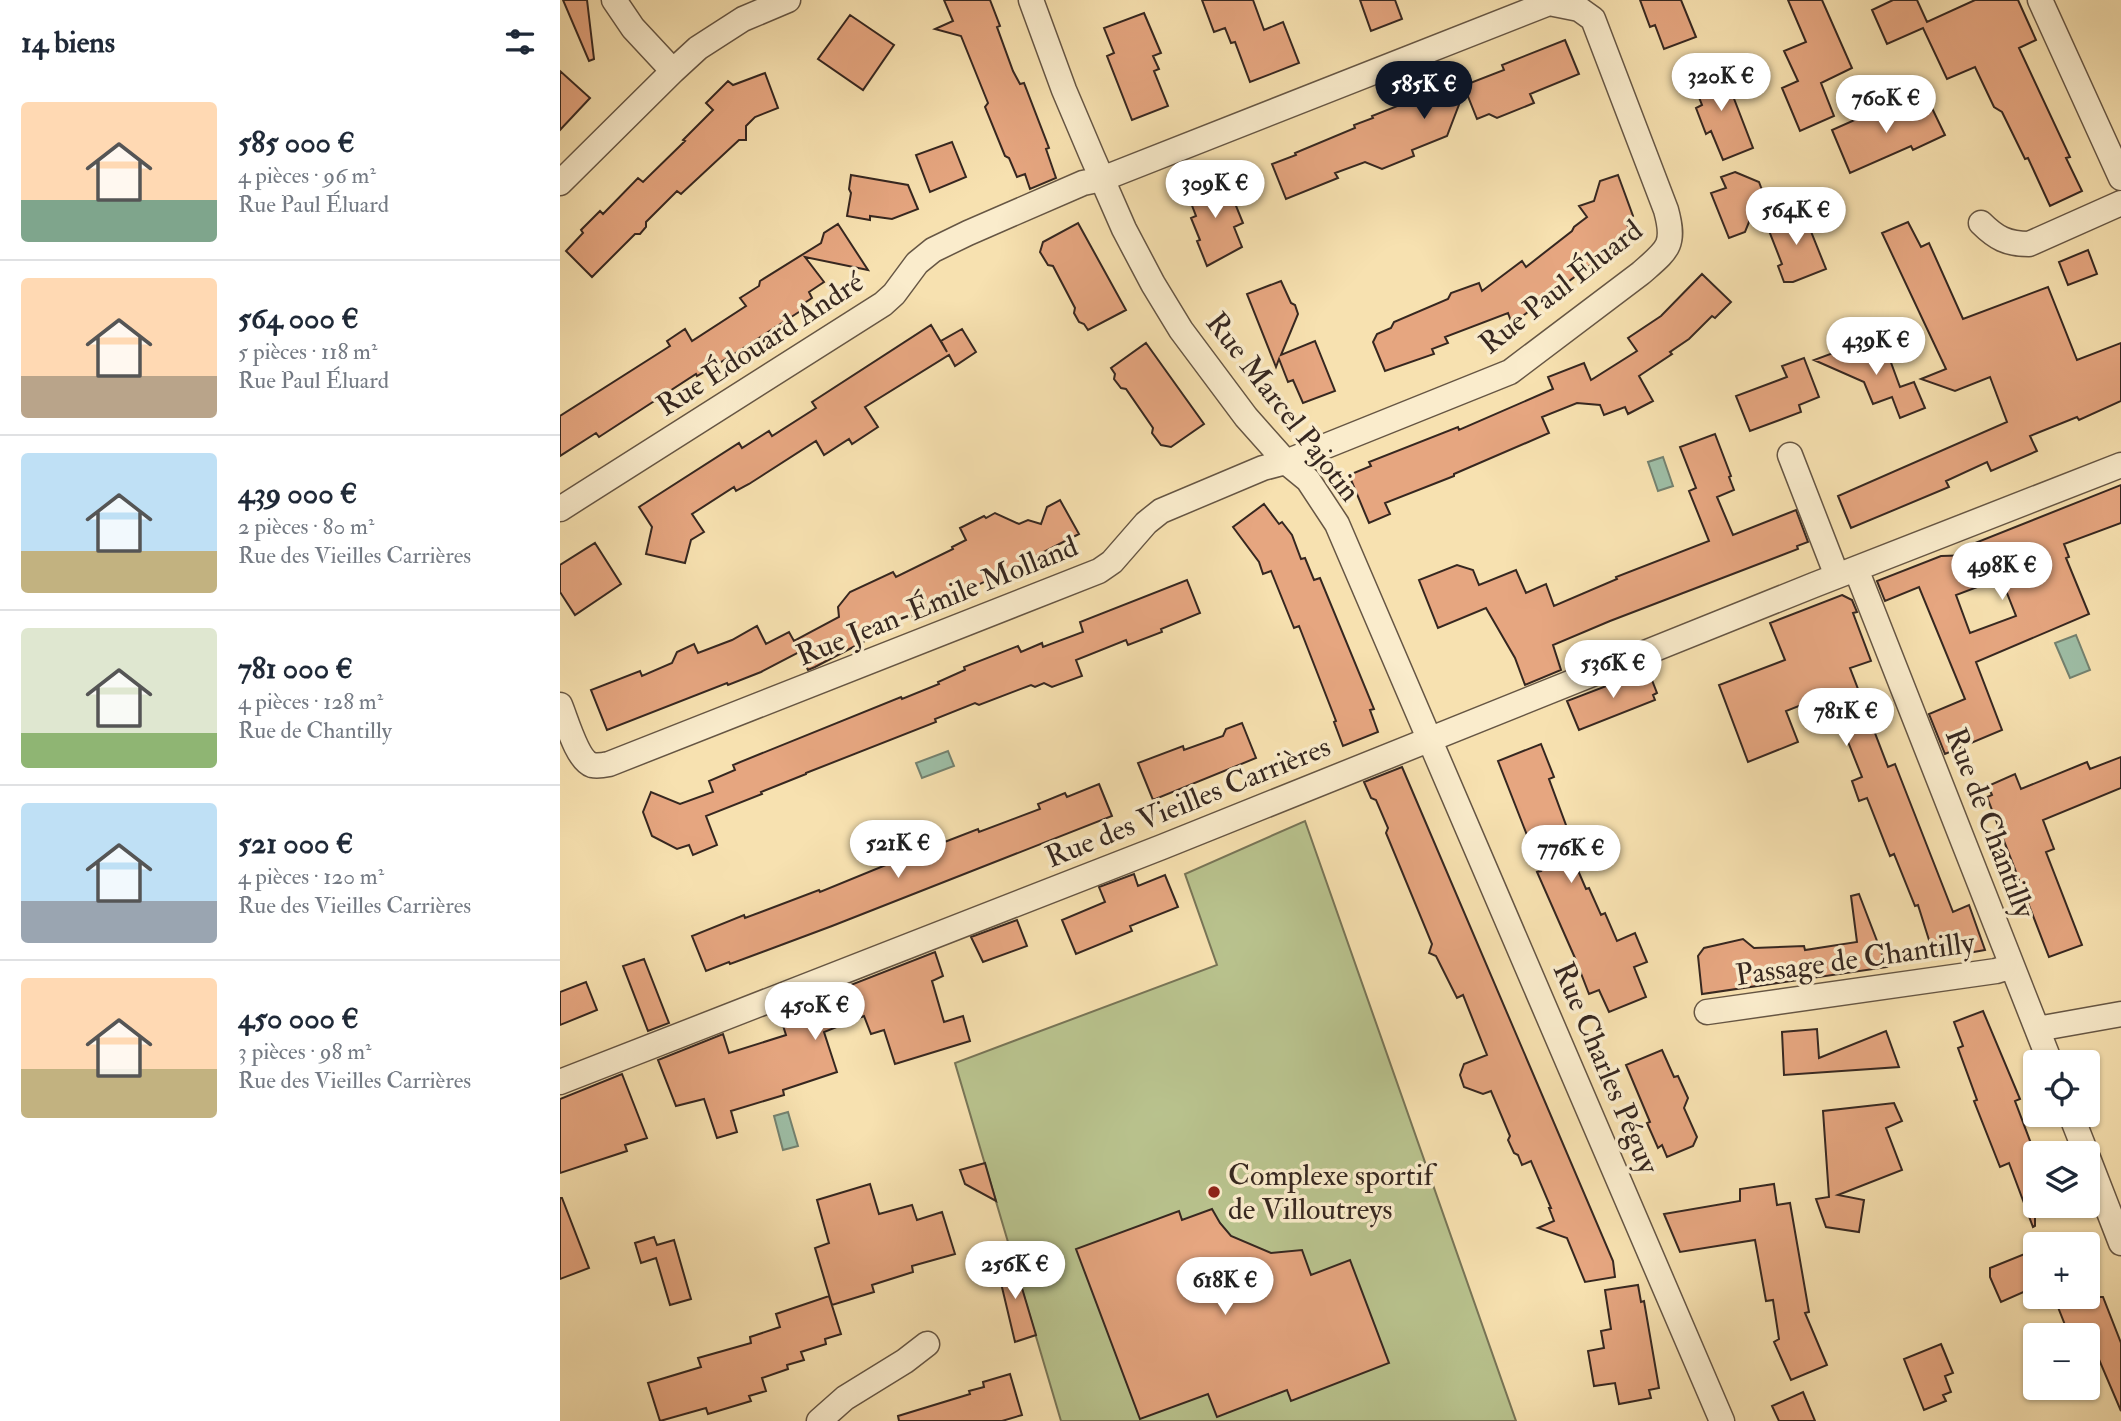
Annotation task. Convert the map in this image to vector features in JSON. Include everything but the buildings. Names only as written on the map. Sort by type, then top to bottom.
[{"type":"street","points":[[614,0],[634,28],[673,71]]},
{"type":"street","points":[[560,183],[673,71],[718,34],[743,19],[788,0]]},
{"type":"street","name":"Rue Marcel Pajotin","points":[[1031,0],[1064,90],[1102,179],[1153,285],[1181,330],[1245,417],[1286,462],[1308,480],[1337,524],[1432,740]]},
{"type":"street","points":[[2040,0],[2121,178]]},
{"type":"street","name":"Rue Paul Éluard","points":[[1102,179],[1549,3],[1579,9],[1592,19],[1666,211],[1671,240],[1665,251],[1641,273],[1510,372],[1286,462]]},
{"type":"street","name":"Rue Édouard André","points":[[560,509],[883,304],[917,263],[933,250],[1083,183],[1102,179]]},
{"type":"street","points":[[1981,223],[1996,238],[2013,244],[2029,244],[2121,202]]},
{"type":"street","points":[[1790,455],[1846,572]]},
{"type":"street","name":"Rue Jean-Émile Molland","points":[[560,705],[585,761],[591,765],[609,764],[1099,571],[1112,562],[1146,523],[1161,511],[1263,468],[1286,462]]},
{"type":"street","name":"Rue des Vieilles Carrières","points":[[560,1082],[1214,827],[1405,748],[1432,740],[1846,572],[2121,465]]},
{"type":"street","name":"Rue de Chantilly","points":[[1846,572],[2045,1050]]},
{"type":"street","name":"Rue Charles Péguy","points":[[1432,740],[1722,1421]]},
{"type":"street","name":"Passage de Chantilly","points":[[1707,1013],[1996,971],[2012,965]]},
{"type":"street","points":[[2037,1029],[2121,1014]]},
{"type":"street","points":[[2100,1189],[2121,1243]]},
{"type":"street","points":[[819,1421],[845,1398],[927,1344]]},
{"type":"shaded area","points":[[1663,457],[1673,486],[1658,491],[1648,462]]},
{"type":"shaded area","points":[[2076,635],[2090,670],[2070,678],[2055,643]]},
{"type":"shaded area","points":[[948,751],[954,766],[922,778],[916,763]]},
{"type":"shaded area","name":"Complexe sportif de Villoutreys","points":[[1305,821],[1516,1421],[1061,1421],[955,1063],[1217,965],[1185,874]]},
{"type":"shaded area","points":[[788,1112],[798,1146],[783,1150],[774,1116]]},
{"type":"place","name":"Complexe sportif de Villoutreys","points":[[1214,1192]]}]
